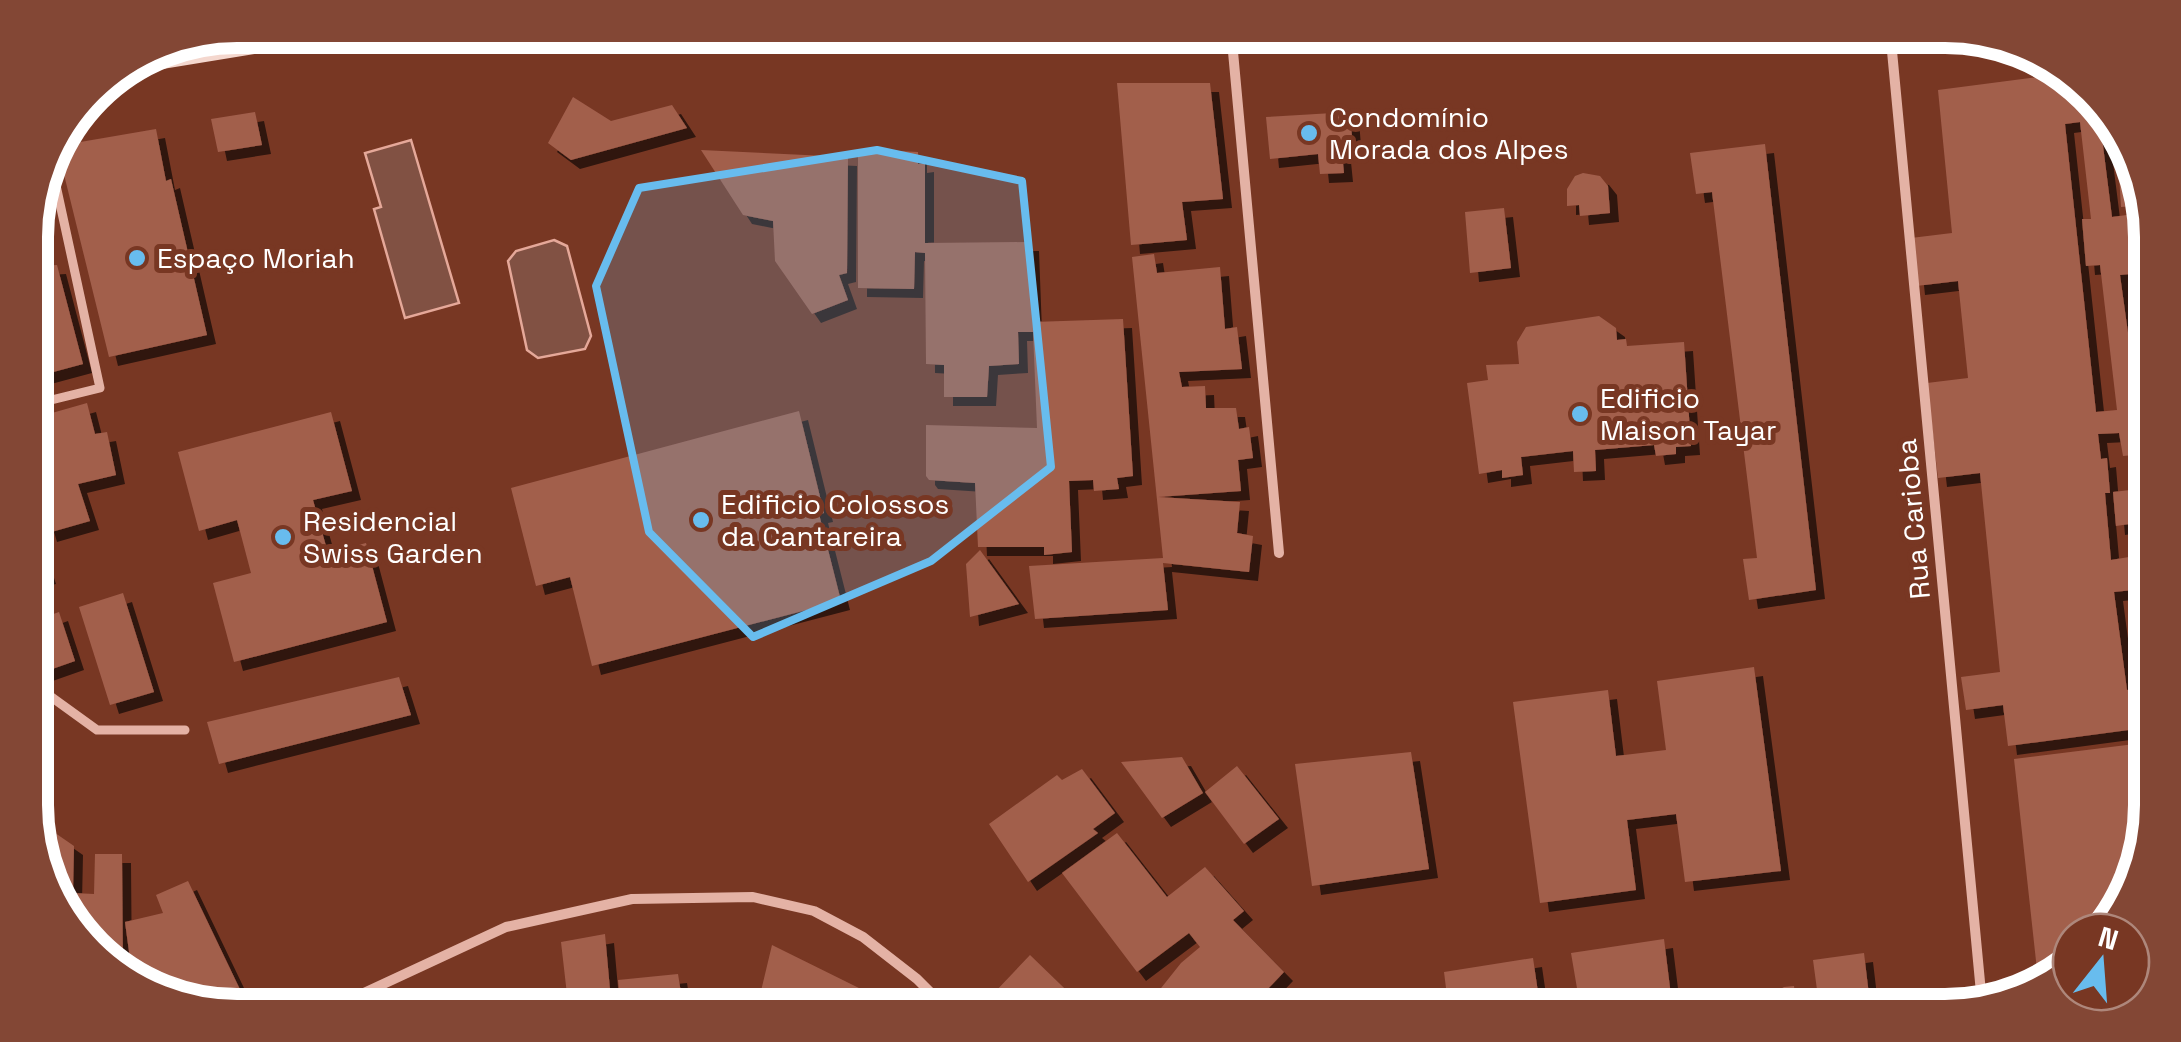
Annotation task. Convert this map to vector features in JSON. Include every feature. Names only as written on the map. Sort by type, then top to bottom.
[{"type":"main road","points":[[181,56],[229,48]]},
{"type":"street","points":[[1233,48],[1278,553]]},
{"type":"street","name":"Rua Carioba","points":[[1892,48],[1981,991]]},
{"type":"street","points":[[48,402],[100,388],[56,182]]},
{"type":"street","points":[[48,695],[97,730],[186,730]]},
{"type":"street","points":[[361,994],[506,928],[632,899],[753,897],[814,911],[864,938],[931,994]]},
{"type":"highlighted area","points":[[877,150],[1022,181],[1051,467],[931,561],[753,637],[649,532],[596,286],[639,188]]},
{"type":"shaded area","points":[[411,140],[459,303],[405,318],[374,209],[381,207],[365,153]]},
{"type":"shaded area","points":[[554,240],[567,246],[591,336],[585,349],[538,358],[527,350],[508,261],[516,251]]},
{"type":"building","points":[[2044,76],[2078,103],[2101,132],[2112,217],[2132,214],[2134,274],[2120,275],[2134,376],[2134,455],[2123,456],[2119,433],[2098,434],[2101,459],[2107,458],[2110,493],[2105,493],[2111,560],[2129,557],[2133,590],[2114,592],[2127,690],[2134,689],[2134,729],[2008,746],[2003,705],[1966,710],[1961,677],[2000,672],[1980,473],[1938,478],[1927,383],[1968,378],[1958,281],[1916,286],[1911,238],[1952,233],[1938,90]],"holes":[[[2080,122],[2091,219],[2082,219],[2086,266],[2100,265],[2117,410],[2096,412],[2065,124]]]},
{"type":"building","points":[[1117,83],[1210,83],[1223,199],[1182,202],[1187,240],[1131,245]]},
{"type":"building","points":[[573,97],[611,121],[672,105],[687,128],[571,160],[548,143]]},
{"type":"building","points":[[255,112],[262,145],[218,152],[211,119]]},
{"type":"building","name":"Condomínio Morada dos Alpes","points":[[1350,112],[1353,149],[1342,153],[1344,173],[1320,174],[1318,154],[1270,159],[1266,117]]},
{"type":"building","name":"Espaço Moriah","points":[[156,129],[207,335],[109,357],[62,165],[72,143]]},
{"type":"building","points":[[1765,144],[1816,590],[1749,600],[1743,559],[1757,558],[1712,192],[1696,194],[1690,153]]},
{"type":"building","points":[[858,149],[918,152],[918,164],[925,163],[925,243],[1030,242],[1033,322],[1123,319],[1133,476],[1117,478],[1119,489],[1094,491],[1093,480],[1069,481],[1072,552],[1044,555],[1044,547],[978,547],[975,483],[929,480],[926,476],[926,425],[1037,428],[1033,332],[1018,332],[1019,364],[989,366],[987,397],[944,397],[944,365],[926,364],[925,253],[915,252],[914,289],[858,288]]},
{"type":"building","points":[[701,150],[848,157],[847,273],[839,275],[848,300],[812,314],[775,261],[773,221],[743,215]]},
{"type":"building","points":[[2118,163],[2131,206],[2121,207]]},
{"type":"building","points":[[1575,176],[1600,176],[1608,186],[1610,213],[1580,216],[1579,205],[1567,206],[1567,189]]},
{"type":"building","points":[[1504,208],[1511,268],[1470,273],[1465,212]]},
{"type":"building","points":[[1154,254],[1157,273],[1220,267],[1225,329],[1237,327],[1242,369],[1179,372],[1182,387],[1205,386],[1206,408],[1236,408],[1239,429],[1249,427],[1253,458],[1238,460],[1241,491],[1158,497],[1240,502],[1237,533],[1253,536],[1249,572],[1163,563],[1168,610],[1035,619],[1029,566],[1163,558],[1132,257]]},
{"type":"building","points":[[57,265],[83,364],[48,373],[48,266]]},
{"type":"building","name":"Edificio Maison Tayar","points":[[1599,316],[1616,328],[1617,340],[1626,339],[1627,346],[1684,342],[1691,446],[1676,447],[1676,454],[1656,456],[1654,445],[1595,450],[1596,471],[1574,472],[1573,451],[1521,457],[1523,475],[1502,478],[1502,470],[1479,474],[1467,383],[1488,380],[1486,365],[1519,364],[1517,342],[1526,327]]},
{"type":"building","points":[[87,403],[95,434],[107,432],[116,475],[78,484],[90,521],[48,533],[48,414]]},
{"type":"building","points":[[799,411],[841,601],[592,666],[570,577],[536,586],[511,488]]},
{"type":"building","name":"Residencial Swiss Garden","points":[[331,412],[352,491],[313,500],[328,553],[366,543],[387,622],[234,662],[213,583],[251,573],[237,520],[199,531],[178,452]]},
{"type":"building","points":[[2134,490],[2134,523],[2116,526],[2113,492]]},
{"type":"building","points":[[980,550],[1019,604],[970,617],[966,564]]},
{"type":"building","points":[[123,593],[154,692],[110,705],[79,607]]},
{"type":"building","points":[[59,612],[75,661],[48,670],[48,616]]},
{"type":"building","points":[[1754,667],[1781,871],[1685,882],[1676,814],[1627,820],[1636,890],[1540,903],[1513,702],[1608,690],[1616,756],[1666,750],[1657,681]]},
{"type":"building","points":[[399,677],[411,715],[219,764],[207,722]]},
{"type":"building","points":[[2134,744],[2133,817],[2119,878],[2100,912],[2051,912],[2051,961],[2037,970],[2014,759]]},
{"type":"building","points":[[1411,752],[1429,869],[1312,886],[1295,764]]},
{"type":"building","points":[[1182,757],[1203,793],[1162,818],[1121,762]]},
{"type":"building","points":[[1237,766],[1279,819],[1244,844],[1205,792]]},
{"type":"building","points":[[1082,769],[1115,813],[1093,829],[1098,833],[1028,882],[989,824],[1057,775],[1062,780]]},
{"type":"building","points":[[49,829],[74,846],[73,893],[94,894],[95,854],[122,854],[123,956],[103,939],[73,900],[62,878]]},
{"type":"building","points":[[1117,833],[1167,897],[1205,867],[1244,911],[1233,920],[1284,972],[1264,993],[1260,988],[1255,994],[1156,994],[1181,963],[1200,947],[1189,933],[1137,972],[1062,873]]},
{"type":"building","points":[[188,881],[242,994],[212,993],[176,984],[130,961],[125,922],[163,913],[156,895]]},
{"type":"building","points":[[605,934],[610,994],[567,994],[561,942]]},
{"type":"building","points":[[1664,939],[1671,994],[1578,994],[1571,953]]},
{"type":"building","points":[[772,945],[867,992],[866,994],[760,994]]},
{"type":"building","points":[[1864,953],[1869,994],[1818,994],[1813,960]]},
{"type":"building","points":[[1030,955],[1070,994],[993,994]]},
{"type":"building","points":[[1533,958],[1538,994],[1447,994],[1444,972]]},
{"type":"building","points":[[678,974],[681,994],[619,994],[618,980]]},
{"type":"building","points":[[1794,986],[1795,994],[1772,994]]},
{"type":"place","name":"Condomínio Morada dos Alpes","points":[[1309,133]]},
{"type":"place","name":"Espaço Moriah","points":[[137,258]]},
{"type":"place","name":"Edificio Maison Tayar","points":[[1580,414]]},
{"type":"place","name":"Edificio Colossos da Cantareira","points":[[701,520]]},
{"type":"place","name":"Residencial Swiss Garden","points":[[283,537]]}]
